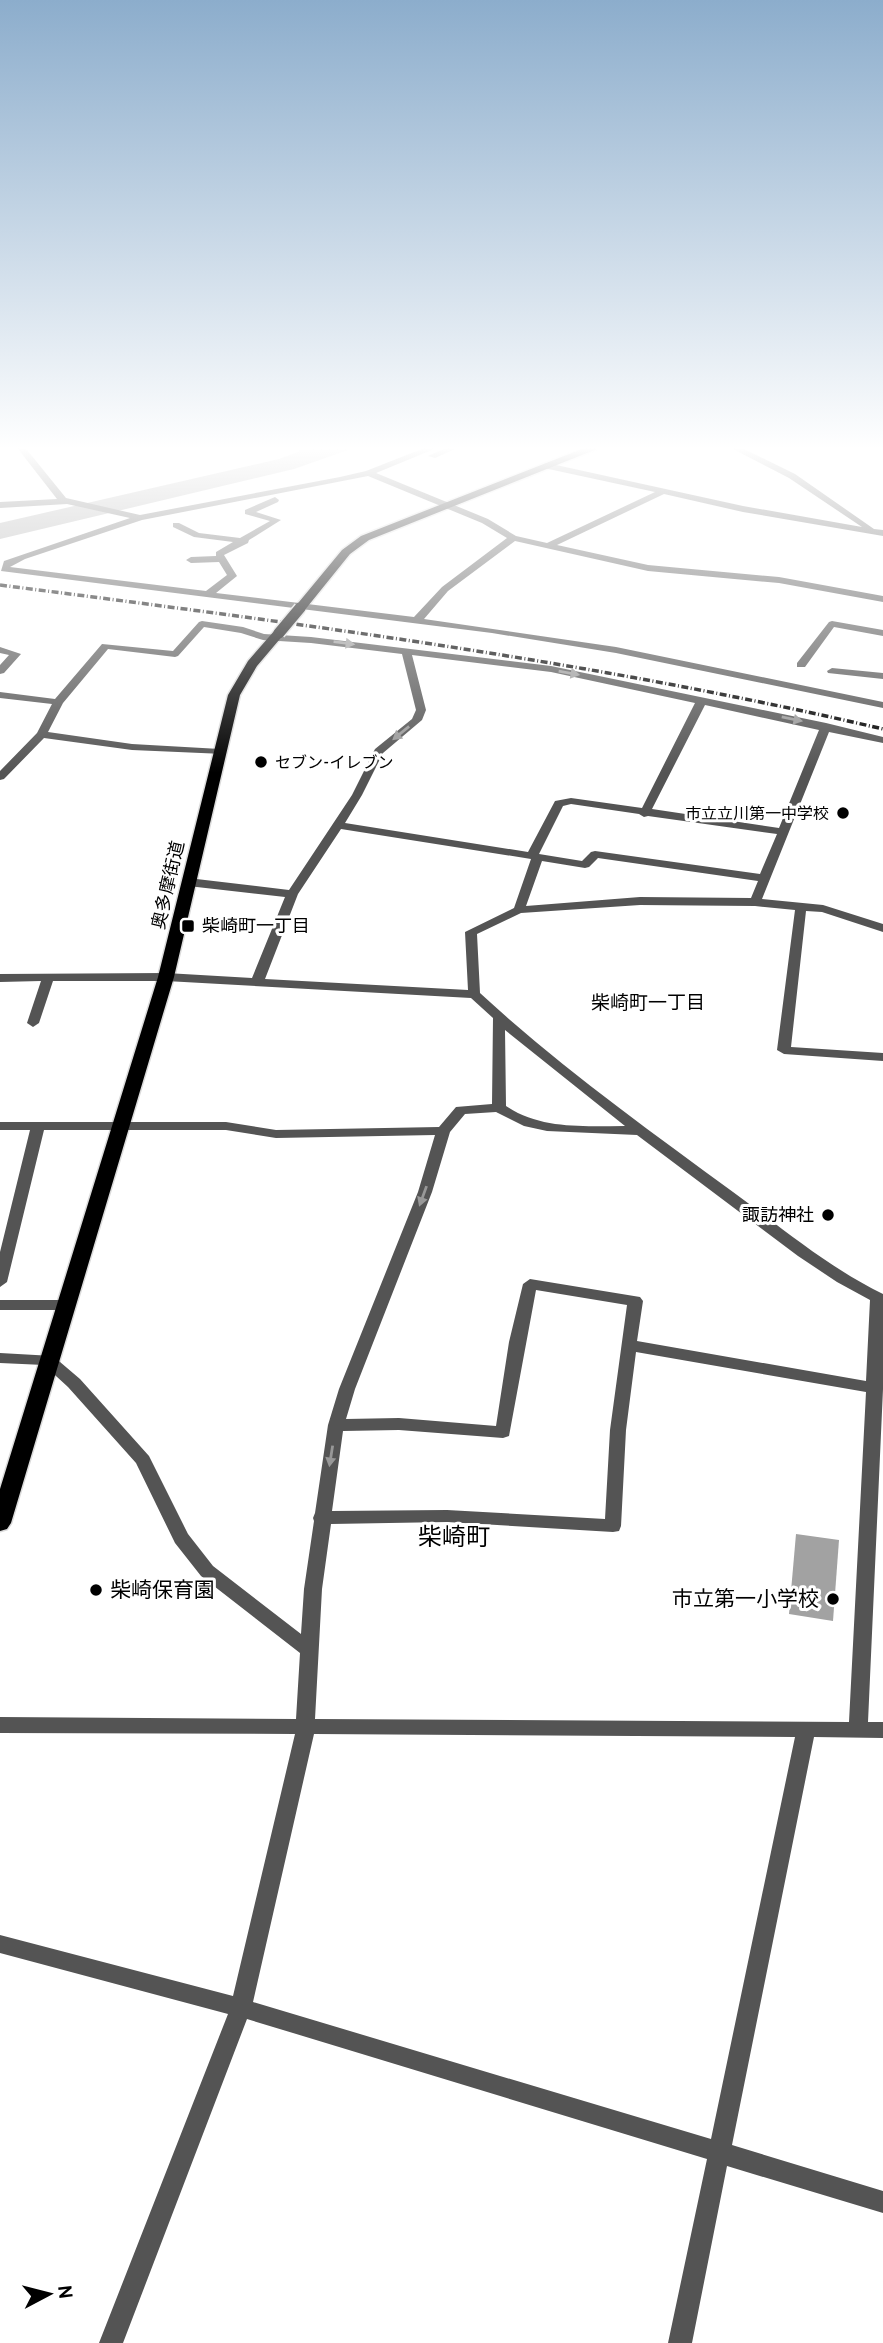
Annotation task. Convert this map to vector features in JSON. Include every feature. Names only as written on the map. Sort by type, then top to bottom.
[{"type":"main road","name":"奥多摩街道","points":[[0,1523],[166,977],[220,752],[239,685],[252,664],[278,636],[343,554]]},
{"type":"street","points":[[31,554],[14,560],[3,566],[4,569],[417,620],[616,650],[883,705]]},
{"type":"street","points":[[210,593],[232,576],[219,554]]},
{"type":"street","points":[[417,620],[444,589],[491,554]]},
{"type":"street","points":[[586,554],[648,568],[779,580],[883,599]]},
{"type":"street","points":[[191,560],[222,559]]},
{"type":"street","points":[[0,777],[42,734],[58,702],[105,646],[175,654],[202,624],[551,670],[883,740]]},
{"type":"street","points":[[801,665],[832,624],[883,633]]},
{"type":"street","points":[[0,650],[16,654],[0,671]]},
{"type":"street","points":[[257,982],[292,894],[338,825],[379,751],[417,720],[421,710],[406,651]]},
{"type":"street","points":[[832,671],[883,676]]},
{"type":"street","points":[[0,695],[58,702]]},
{"type":"street","points":[[644,814],[702,700]]},
{"type":"street","points":[[755,902],[826,726]]},
{"type":"street","points":[[42,734],[132,747],[220,752]]},
{"type":"street","points":[[519,910],[535,856],[559,803],[570,801],[644,814],[783,832]]},
{"type":"street","points":[[338,825],[585,865],[595,854],[764,878]]},
{"type":"street","points":[[188,882],[292,894]]},
{"type":"street","points":[[474,994],[471,932],[519,910],[640,901],[755,902],[823,909],[883,928]]},
{"type":"street","points":[[801,907],[784,1050],[883,1058]]},
{"type":"street","points":[[0,978],[166,977],[474,994],[499,1018],[641,1131],[818,1261],[880,1299],[858,1729]]},
{"type":"street","points":[[33,1023],[48,979]]},
{"type":"street","points":[[499,1018],[499,1108]]},
{"type":"street","points":[[111,2343],[241,2008],[304,1742],[321,1518],[336,1425],[346,1390],[425,1192],[443,1131],[461,1110],[499,1108],[510,1117],[529,1125],[641,1131]]},
{"type":"street","points":[[0,1126],[226,1126],[276,1134],[443,1131]]},
{"type":"street","points":[[0,1282],[38,1126]]},
{"type":"street","points":[[321,1518],[447,1516],[613,1526],[618,1430],[635,1301],[530,1284],[517,1342],[503,1432],[399,1424],[336,1425]]},
{"type":"street","points":[[0,1305],[64,1306]]},
{"type":"street","points":[[629,1345],[876,1388]]},
{"type":"street","points":[[0,1358],[48,1360],[74,1383],[143,1460],[180,1538],[207,1571],[309,1649]]},
{"type":"street","points":[[0,1725],[883,1730]]},
{"type":"street","points":[[680,2343],[806,1730]]},
{"type":"street","points":[[0,1944],[241,2008],[883,2202]]},
{"type":"shaded area","points":[[796,1534],[839,1540],[833,1621],[789,1614]]},
{"type":"railway","points":[[0,585],[333,629],[554,664],[664,683],[883,729]]},
{"type":"place","name":"セブン-イレブン","points":[[261,762]]},
{"type":"place","name":"市立立川第一中学校","points":[[843,813]]},
{"type":"place","name":"柴崎町一丁目","points":[[188,926]]},
{"type":"place","name":"諏訪神社","points":[[828,1215]]},
{"type":"place","name":"柴崎保育園","points":[[96,1590]]},
{"type":"place","name":"市立第一小学校","points":[[833,1599]]},
{"type":"district","name":"柴崎町一丁目","points":[[648,1002]]},
{"type":"district","name":"柴崎町","points":[[454,1537]]}]
